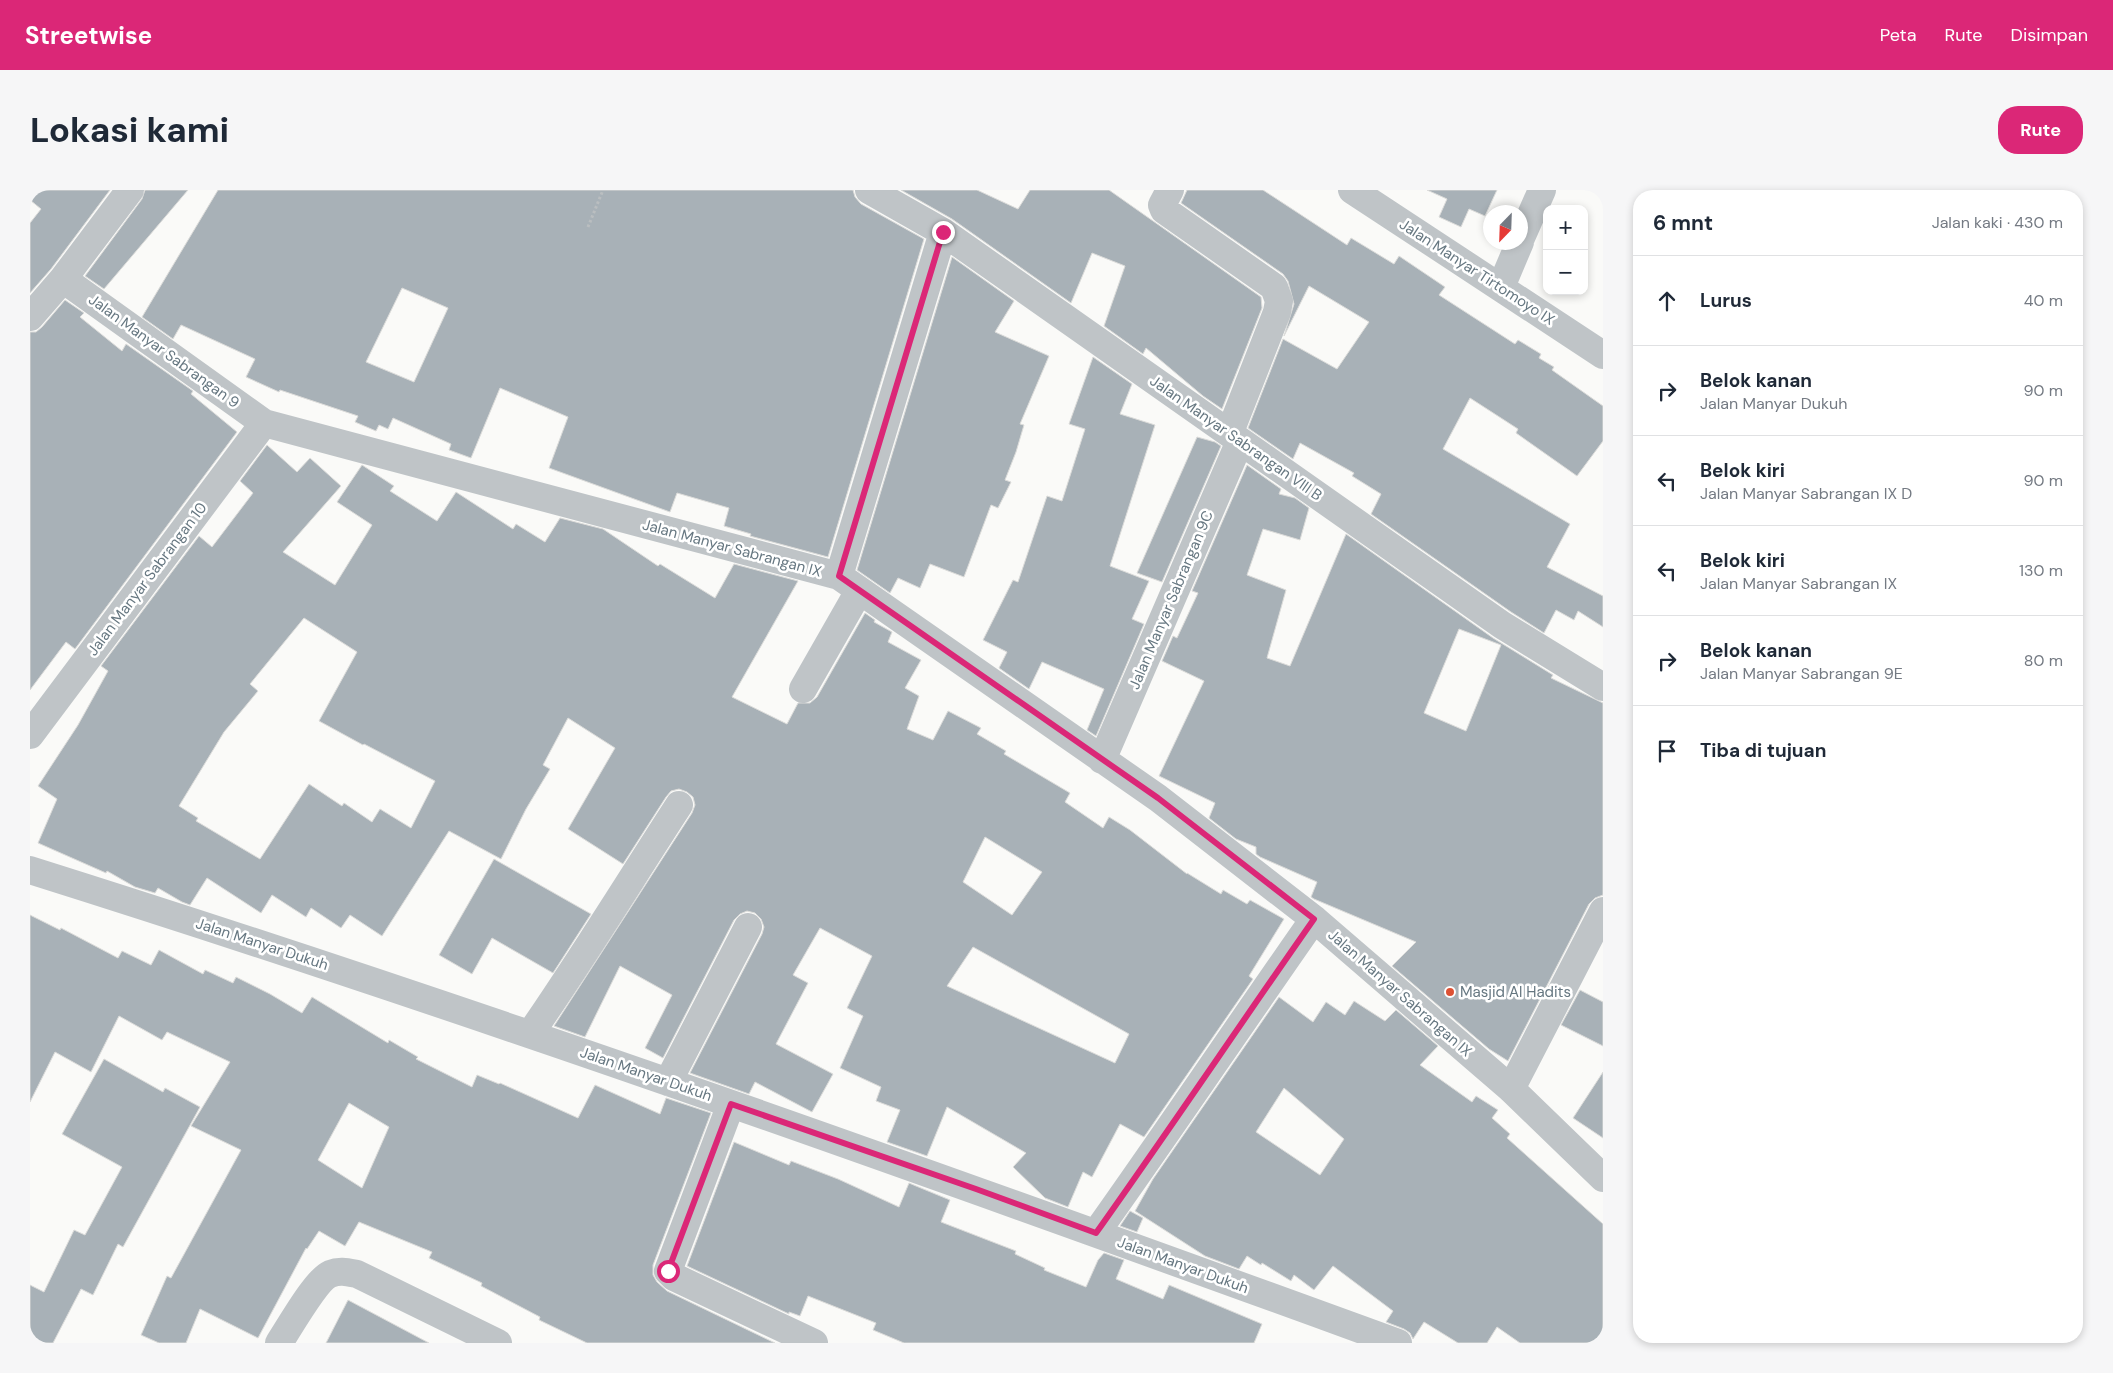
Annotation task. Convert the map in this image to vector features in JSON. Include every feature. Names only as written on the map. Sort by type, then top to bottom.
[{"type":"street","points":[[30,317],[63,279],[130,190]]},
{"type":"street","name":"Jalan Manyar Sabrangan VIII B","points":[[869,190],[943,232],[1502,625],[1603,687]]},
{"type":"street","name":"Jalan Manyar Tirtomoyo IX","points":[[1352,190],[1603,355]]},
{"type":"street","points":[[1528,223],[1542,190]]},
{"type":"street","name":"Jalan Manyar Sabrangan 9C","points":[[1102,760],[1235,436],[1277,312],[1279,300],[1274,287],[1164,210],[1162,205],[1168,194]]},
{"type":"street","points":[[803,689],[849,583],[943,232]]},
{"type":"street","points":[[1501,287],[1517,250]]},
{"type":"street","name":"Jalan Manyar Sabrangan 9","points":[[63,279],[264,423]]},
{"type":"street","name":"Jalan Manyar Sabrangan IX","points":[[264,423],[849,583],[1158,798],[1314,919],[1511,1089],[1603,1178]]},
{"type":"street","name":"Jalan Manyar Sabrangan 10","points":[[30,735],[264,423]]},
{"type":"street","points":[[530,1034],[574,970],[616,901],[679,805]]},
{"type":"street","name":"Jalan Manyar Dukuh","points":[[30,870],[204,925],[530,1034],[976,1189],[1398,1343]]},
{"type":"street","points":[[1511,1089],[1603,911]]},
{"type":"street","points":[[1096,1233],[1164,1139],[1232,1036],[1314,919]]},
{"type":"street","points":[[668,1082],[748,927]]},
{"type":"street","points":[[731,1104],[668,1271],[674,1277],[814,1343]]},
{"type":"street","points":[[279,1343],[318,1284],[329,1274],[342,1270],[357,1274],[498,1343]]},
{"type":"path","points":[[588,226],[603,190]]},
{"type":"building","points":[[30,190],[110,190],[51,269],[30,293],[30,223],[41,209],[30,200]]},
{"type":"building","points":[[145,190],[188,190],[104,289],[85,276],[142,199]]},
{"type":"building","points":[[218,190],[853,190],[855,197],[861,204],[924,239],[828,557],[750,536],[751,534],[724,526],[729,508],[677,493],[670,512],[549,468],[568,417],[500,388],[471,458],[449,450],[451,444],[393,418],[388,429],[379,425],[376,431],[355,422],[358,416],[280,390],[279,392],[246,377],[255,359],[181,325],[173,339],[142,317]],"holes":[[[402,288],[448,308],[414,382],[366,362]]]},
{"type":"building","points":[[901,190],[977,190],[1018,209],[1030,190],[1109,190],[1261,297],[1262,308],[1222,409],[1203,396],[1146,348],[1143,354],[1104,326],[1125,266],[1092,253],[1071,303],[952,219]]},
{"type":"building","points":[[1187,190],[1263,190],[1347,245],[1351,238],[1394,264],[1399,256],[1445,287],[1439,295],[1515,344],[1518,340],[1541,354],[1539,358],[1554,367],[1552,370],[1603,406],[1603,441],[1577,476],[1516,433],[1518,429],[1470,398],[1443,449],[1570,524],[1547,567],[1603,596],[1603,627],[1578,611],[1574,620],[1556,610],[1544,633],[1371,514],[1381,494],[1352,476],[1354,473],[1300,443],[1293,459],[1248,428],[1283,339],[1337,369],[1369,322],[1309,286],[1284,336],[1294,304],[1288,281],[1283,274],[1181,203]]},
{"type":"building","points":[[1427,190],[1497,190],[1490,205],[1483,205],[1483,215],[1469,209],[1461,227],[1439,217],[1447,199]]},
{"type":"building","points":[[952,257],[1014,301],[995,332],[1049,356],[1020,424],[1024,425],[1005,480],[1011,482],[998,508],[991,505],[964,577],[930,564],[920,588],[898,578],[890,593],[857,570]]},
{"type":"building","points":[[65,300],[84,313],[80,317],[122,351],[126,344],[193,391],[191,394],[237,432],[75,649],[66,642],[30,690],[30,332],[36,332],[42,327]]},
{"type":"building","points":[[1093,357],[1132,384],[1120,414],[1155,425],[1110,566],[1149,581],[1132,619],[1144,624],[1096,736],[1087,730],[1104,689],[1042,662],[1029,689],[999,668],[1007,652],[983,640],[1013,580],[1018,582],[1047,496],[1062,501],[1085,429],[1069,424]]},
{"type":"building","points":[[1197,437],[1215,442],[1221,446],[1162,582],[1137,573]]},
{"type":"building","points":[[267,445],[297,472],[310,458],[341,486],[283,552],[335,585],[372,525],[337,502],[362,465],[394,486],[390,491],[437,521],[456,492],[513,529],[516,524],[545,542],[560,518],[603,529],[658,566],[660,564],[715,598],[734,564],[798,581],[732,697],[787,724],[798,703],[810,703],[817,697],[865,613],[875,620],[874,622],[892,632],[888,642],[921,660],[905,688],[919,696],[907,729],[933,740],[948,711],[981,728],[977,734],[1006,751],[1004,754],[1070,793],[1065,802],[1103,828],[1109,817],[1130,830],[1187,874],[1221,894],[1223,890],[1247,904],[1250,900],[1284,919],[1249,976],[1253,979],[1144,1137],[1120,1124],[1092,1177],[1083,1172],[1068,1207],[1045,1198],[1013,1167],[1026,1153],[947,1107],[927,1156],[887,1142],[900,1110],[876,1101],[881,1087],[840,1068],[863,1016],[847,1008],[872,956],[820,928],[793,975],[808,983],[776,1044],[833,1074],[812,1112],[755,1082],[749,1094],[690,1073],[762,934],[764,927],[761,919],[755,913],[747,911],[740,914],[734,920],[663,1058],[645,1048],[672,995],[620,966],[585,1037],[554,1026],[692,813],[695,805],[693,797],[687,792],[679,789],[671,791],[623,864],[568,829],[615,748],[568,718],[543,765],[550,769],[526,809],[501,859],[449,831],[382,936],[350,915],[341,928],[311,908],[306,917],[272,895],[261,913],[207,878],[190,905],[158,888],[155,893],[135,887],[107,871],[106,873],[38,843],[57,799],[38,786],[78,725],[108,671],[101,666],[199,536],[212,547],[253,493],[240,481]],"holes":[[[304,618],[357,652],[319,721],[435,781],[411,828],[380,809],[372,822],[344,803],[342,806],[309,784],[260,859],[196,821],[198,818],[179,806],[224,732],[258,691],[250,684]],[[985,837],[1042,872],[1012,915],[963,882]],[[973,947],[1129,1034],[1115,1063],[947,986]]]},
{"type":"building","points":[[1247,465],[1281,489],[1279,494],[1295,498],[1309,508],[1300,540],[1263,529],[1247,575],[1286,590],[1267,658],[1290,666],[1346,534],[1493,638],[1553,675],[1551,678],[1603,703],[1603,895],[1595,898],[1589,904],[1508,1061],[1489,1049],[1392,966],[1416,942],[1314,899],[1311,897],[1317,882],[1260,857],[1256,854],[1256,847],[1236,839],[1209,818],[1215,803],[1159,776],[1204,681],[1162,661],[1173,636],[1177,638],[1198,593],[1192,591]],"holes":[[[1459,629],[1501,645],[1466,731],[1424,713]]]},
{"type":"building","points":[[494,859],[591,914],[553,973],[492,938],[472,974],[439,955]]},
{"type":"building","points":[[30,915],[60,930],[61,928],[118,958],[122,951],[151,965],[159,950],[203,974],[205,970],[233,983],[236,977],[302,1013],[312,997],[388,1043],[389,1040],[418,1057],[416,1059],[472,1087],[477,1075],[500,1083],[578,1118],[595,1085],[660,1114],[666,1098],[711,1113],[653,1265],[653,1275],[657,1282],[667,1291],[775,1343],[587,1343],[539,1320],[540,1317],[481,1286],[482,1283],[429,1258],[432,1252],[359,1222],[345,1246],[319,1231],[306,1248],[258,1338],[200,1309],[186,1343],[159,1343],[141,1335],[167,1276],[171,1278],[241,1150],[191,1126],[230,1062],[167,1032],[162,1040],[119,1016],[91,1072],[55,1052],[30,1102]],"holes":[[[349,1103],[389,1127],[362,1188],[318,1160]]]},
{"type":"building","points":[[1580,990],[1603,1002],[1603,1046],[1561,1025]]},
{"type":"building","points":[[1279,997],[1313,1022],[1326,1002],[1345,1015],[1354,1001],[1385,1021],[1396,1010],[1438,1046],[1420,1065],[1472,1102],[1476,1096],[1498,1110],[1492,1118],[1510,1134],[1507,1138],[1603,1224],[1603,1343],[1520,1343],[1497,1327],[1487,1343],[1458,1343],[1424,1322],[1413,1339],[1410,1333],[1404,1329],[1386,1322],[1393,1311],[1333,1266],[1314,1290],[1294,1275],[1291,1281],[1247,1256],[1239,1269],[1205,1256],[1135,1211],[1153,1179]],"holes":[[[1284,1088],[1344,1139],[1320,1175],[1256,1132]]]},
{"type":"building","points":[[104,1059],[163,1092],[165,1088],[200,1107],[123,1247],[118,1244],[93,1295],[81,1289],[53,1343],[30,1343],[30,1285],[44,1292],[74,1230],[85,1235],[122,1167],[62,1134]]},
{"type":"building","points":[[1603,1072],[1603,1138],[1573,1118]]},
{"type":"building","points":[[734,1142],[789,1165],[791,1161],[838,1179],[899,1207],[909,1183],[950,1200],[941,1222],[1016,1251],[1015,1254],[1045,1268],[1044,1270],[1086,1287],[1098,1260],[1104,1253],[1124,1260],[1116,1279],[1163,1299],[1169,1285],[1262,1324],[1254,1343],[904,1343],[873,1330],[876,1323],[808,1296],[800,1316],[789,1312],[789,1314],[687,1266]]},
{"type":"building","points":[[1130,1211],[1143,1218],[1137,1232],[1120,1226]]},
{"type":"building","points":[[348,1300],[429,1343],[326,1343]]},
{"type":"place","name":"Masjid Al Hadits","points":[[1450,992]]},
{"type":"route","points":[[668,1271],[731,1104],[1096,1233],[1164,1139],[1232,1036],[1314,919],[1158,798],[839,576],[943,232]]}]
